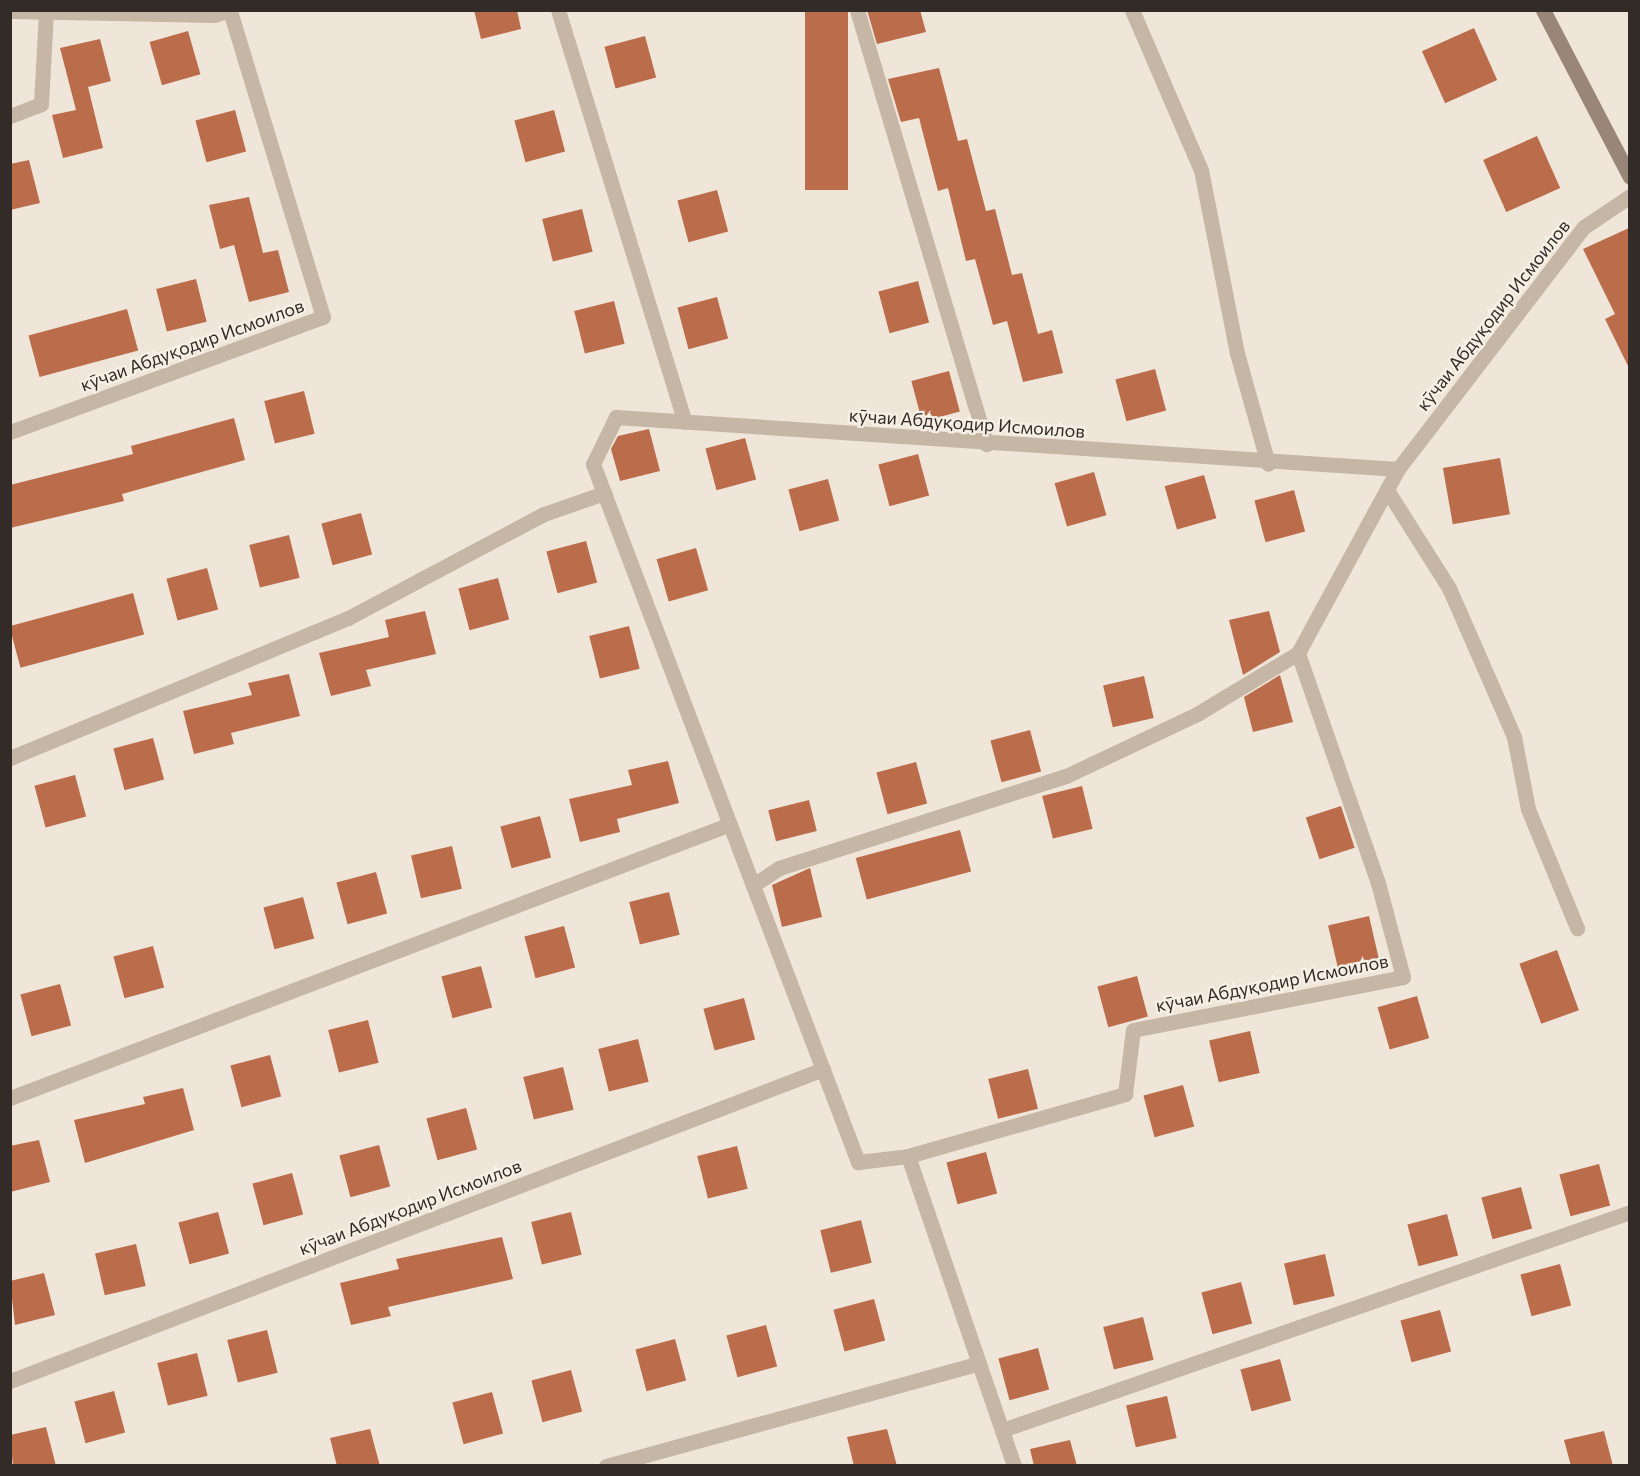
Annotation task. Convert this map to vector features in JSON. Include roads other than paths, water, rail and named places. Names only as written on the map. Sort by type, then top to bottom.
[{"type":"street","points":[[10,10],[214,15],[229,10]]},
{"type":"street","name":"кӯчаи Абдуқодир Исмоилов","points":[[10,432],[323,317],[229,10]]},
{"type":"street","points":[[558,10],[685,422]]},
{"type":"street","points":[[857,10],[986,444]]},
{"type":"street","points":[[1132,10],[1201,170],[1237,353],[1268,464]]},
{"type":"street","points":[[1543,10],[1629,177]]},
{"type":"street","points":[[10,116],[41,104],[46,11]]},
{"type":"street","name":"кӯчаи Абдуқодир Исмоилов","points":[[1398,469],[1268,464],[616,417],[593,464],[858,1162],[908,1156],[1125,1094],[1133,1030],[1403,977],[1377,883],[1298,653],[1398,469],[1584,227],[1629,196]]},
{"type":"street","points":[[1387,490],[1454,599],[1514,737],[1528,809],[1576,928]]},
{"type":"street","points":[[10,758],[348,618],[544,514],[604,493]]},
{"type":"street","points":[[753,885],[780,868],[1066,776],[1197,714],[1298,653]]},
{"type":"street","points":[[10,1098],[730,824]]},
{"type":"street","name":"кӯчаи Абдуқодир Исмоилов","points":[[10,1381],[823,1069]]},
{"type":"street","points":[[908,1156],[1014,1466]]},
{"type":"street","points":[[1002,1430],[1629,1212]]},
{"type":"street","points":[[606,1466],[979,1364]]}]
